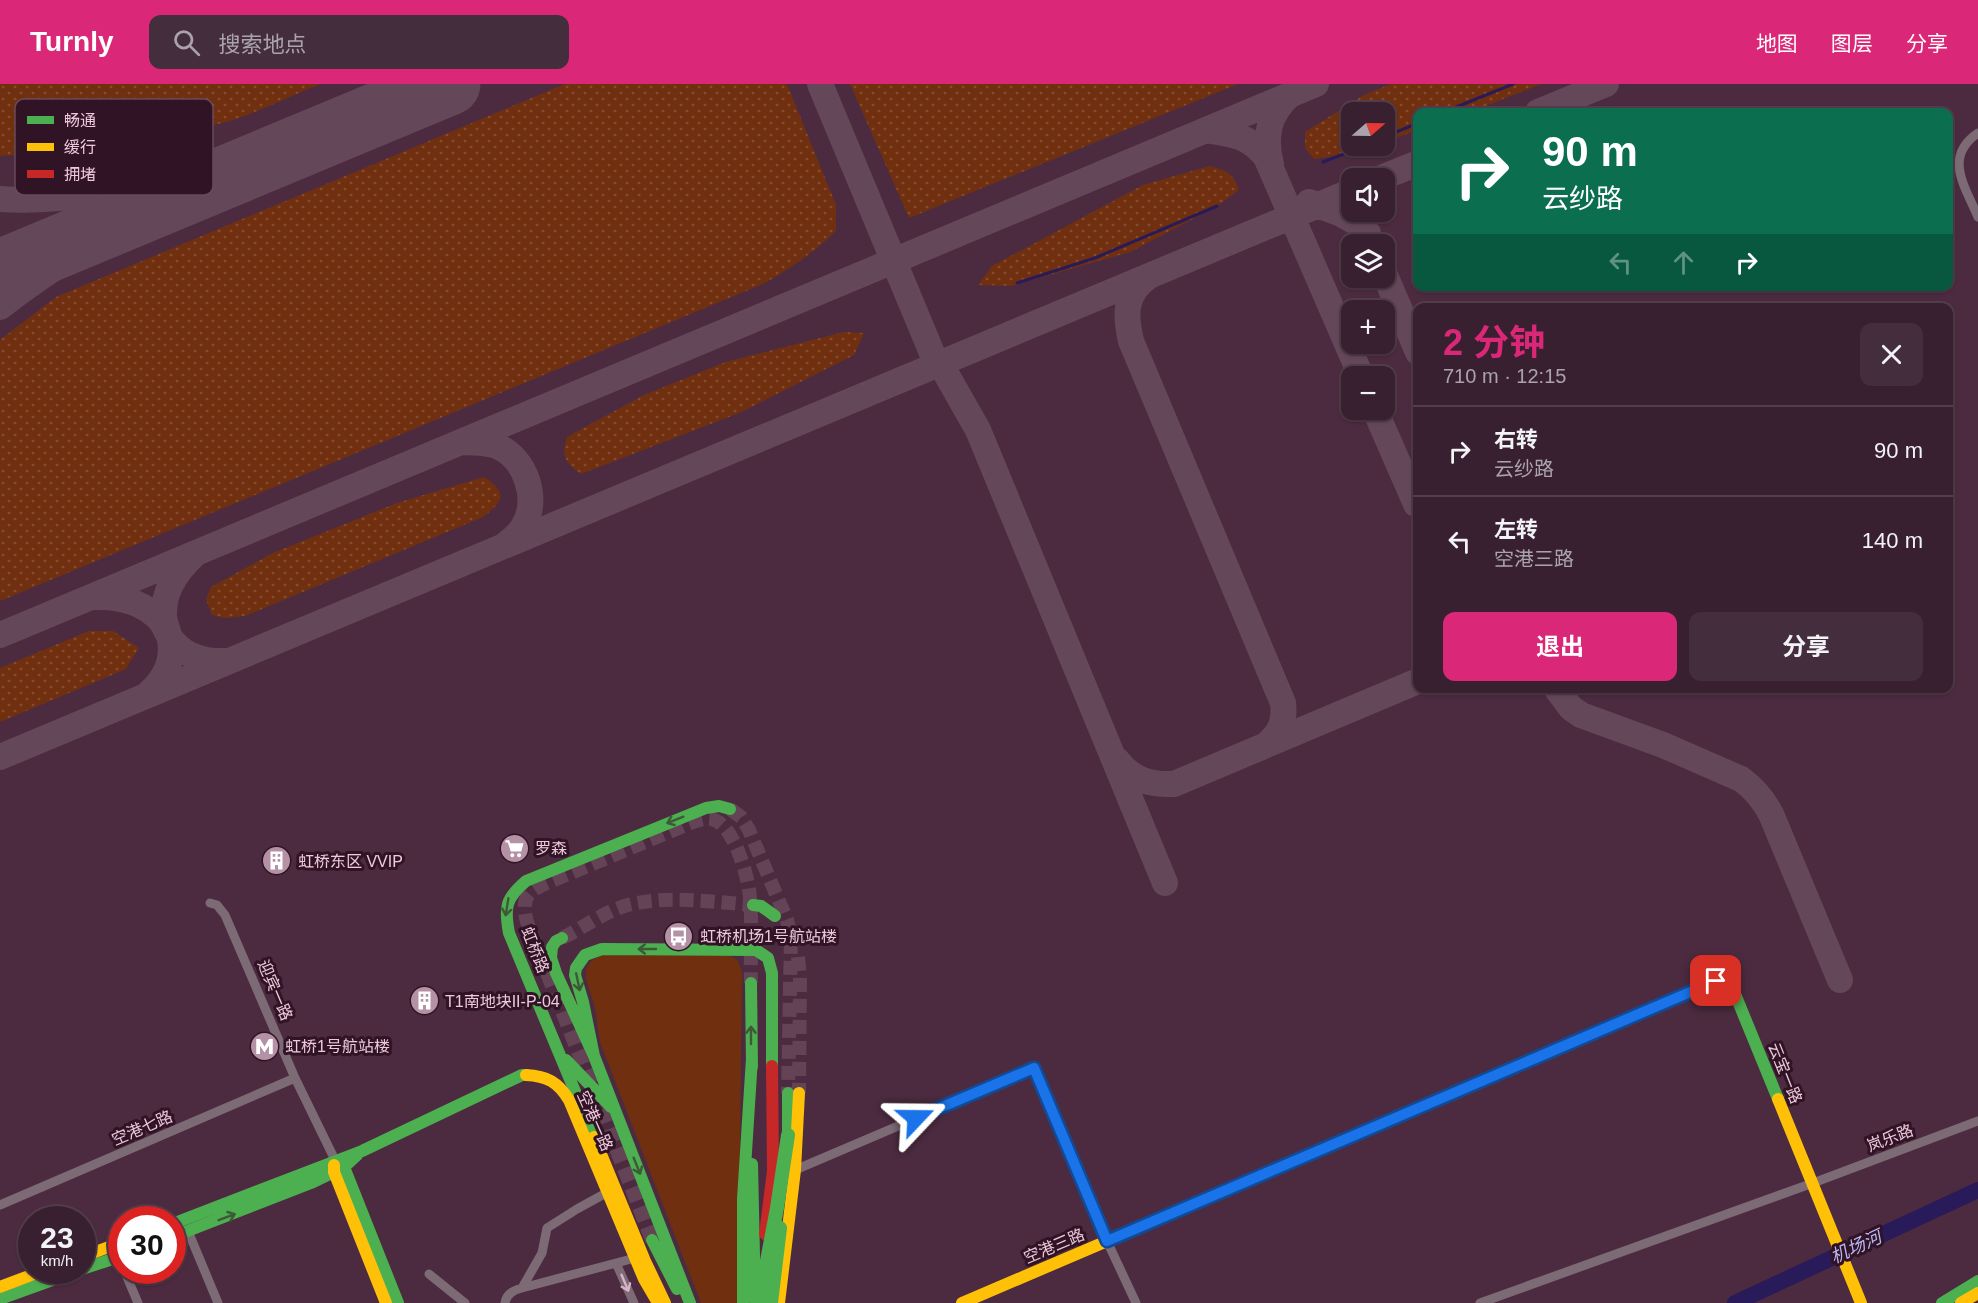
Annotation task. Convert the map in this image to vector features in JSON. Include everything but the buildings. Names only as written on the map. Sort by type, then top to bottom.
[{"type":"main road","name":"虹桥路","points":[[665,1303],[645,1261],[509,933],[506,906],[509,896],[526,881],[706,808],[719,806],[730,809]]},
{"type":"main road","points":[[753,904],[761,906],[775,916]]},
{"type":"main road","name":"虹桥路","points":[[562,938],[552,947],[551,958],[556,973],[594,1056],[690,1303]]},
{"type":"main road","points":[[594,1056],[575,975],[576,968],[585,955],[602,949],[756,950],[769,958],[771,964],[773,1171],[757,1303]]},
{"type":"main road","name":"云宝一路","points":[[1722,979],[1733,989],[1861,1303]]},
{"type":"main road","name":"空港三路","points":[[962,1303],[1722,979]]},
{"type":"main road","points":[[751,982],[757,1303]]},
{"type":"main road","points":[[561,1054],[615,1112]]},
{"type":"main road","points":[[743,1303],[743,1199],[752,1058]]},
{"type":"main road","points":[[772,1072],[780,1120],[795,1170]]},
{"type":"main road","name":"空港一路","points":[[188,1231],[287,1194],[362,1151],[522,1075],[541,1075],[552,1079],[562,1088],[644,1279],[658,1303]]},
{"type":"main road","points":[[757,1303],[777,1208],[794,1093],[795,1170],[779,1303]]},
{"type":"main road","points":[[771,1303],[787,1169],[788,1134]]},
{"type":"main road","name":"空港一路","points":[[186,1219],[337,1166]]},
{"type":"main road","name":"迎宾一路","points":[[337,1166],[386,1303]]},
{"type":"main road","name":"迎宾一路","points":[[337,1166],[398,1303]]},
{"type":"main road","points":[[672,1303],[652,1240],[684,1303]]},
{"type":"main road","points":[[1942,1303],[1978,1281]]},
{"type":"main road","points":[[3,1292],[18,1284]]},
{"type":"main road","points":[[3,1292],[31,1284]]},
{"type":"main road","points":[[1961,1303],[1978,1293]]},
{"type":"street","points":[[1978,133],[1965,143],[1958,156],[1960,173],[1978,217]]},
{"type":"street","name":"迎宾一路","points":[[210,903],[218,905],[225,915],[295,1078],[337,1166]]},
{"type":"street","points":[[795,1170],[1034,1068],[1107,1241],[1136,1303]]},
{"type":"street","name":"空港七路","points":[[0,1205],[295,1078]]},
{"type":"street","name":"岚乐路","points":[[1480,1303],[1978,1121]]},
{"type":"street","points":[[522,1288],[542,1253],[547,1228],[608,1192]]},
{"type":"street","points":[[188,1231],[218,1303]]},
{"type":"street","points":[[505,1303],[511,1293],[522,1288],[635,1258]]},
{"type":"street","points":[[616,1263],[634,1303]]},
{"type":"street","points":[[429,1274],[465,1303]]},
{"type":"street","points":[[130,1284],[138,1303]]},
{"type":"shaded area","points":[[0,84],[320,84],[250,114],[213,125],[213,99],[15,99],[15,155],[0,156]]},
{"type":"shaded area","points":[[565,84],[787,84],[836,205],[836,231],[802,259],[765,283],[0,601],[0,340],[56,297]]},
{"type":"shaded area","points":[[850,84],[1238,84],[909,218]]},
{"type":"shaded area","points":[[1391,84],[1541,84],[1480,108],[1413,108],[1413,132],[1395,138],[1395,102],[1353,102]]},
{"type":"shaded area","points":[[1341,109],[1341,155],[1314,159],[1305,148],[1305,132]]},
{"type":"shaded area","points":[[1210,166],[1229,174],[1239,190],[1217,206],[1130,252],[1011,286],[978,285],[992,266],[1143,185]]},
{"type":"shaded area","points":[[844,332],[864,333],[854,355],[739,413],[581,474],[571,466],[566,458],[564,450],[567,437],[644,395],[726,362]]},
{"type":"shaded area","points":[[484,477],[497,488],[500,497],[499,502],[483,517],[245,616],[225,618],[212,615],[206,599],[211,587],[273,553],[397,503]]},
{"type":"shaded area","points":[[89,631],[113,631],[139,648],[126,669],[0,722],[0,668]]},
{"type":"shaded area","points":[[606,953],[729,955],[738,961],[742,972],[738,1303],[701,1303],[600,1042],[586,969],[596,958]]},
{"type":"waterway","points":[[1454,108],[1513,84]]},
{"type":"waterway","points":[[1395,132],[1413,125]]},
{"type":"waterway","points":[[1323,162],[1341,155]]},
{"type":"waterway","points":[[1017,283],[1095,258],[1217,206]]},
{"type":"waterway","name":"机场河","points":[[1735,1303],[1978,1190]]},
{"type":"taxiway","points":[[820,84],[932,353],[978,430],[1165,883]]},
{"type":"taxiway","points":[[0,635],[1316,84]]},
{"type":"taxiway","points":[[1548,108],[1606,84]]},
{"type":"taxiway","points":[[1271,164],[1268,135],[1272,118],[1290,95]]},
{"type":"taxiway","points":[[1206,130],[1246,140],[1266,157],[1357,366]]},
{"type":"taxiway","points":[[213,174],[284,153]]},
{"type":"taxiway","points":[[1395,172],[1413,165]]},
{"type":"taxiway","points":[[0,199],[22,200],[98,195]]},
{"type":"taxiway","points":[[0,757],[1341,196]]},
{"type":"taxiway","points":[[1309,202],[1339,213],[1357,223],[1368,233]]},
{"type":"taxiway","points":[[0,307],[79,252],[161,204]]},
{"type":"taxiway","points":[[1148,277],[1134,290],[1128,305],[1131,341],[1283,703],[1281,726],[1267,744]]},
{"type":"taxiway","points":[[1390,288],[1413,340]]},
{"type":"taxiway","points":[[1379,420],[1413,497]]},
{"type":"taxiway","points":[[464,442],[485,443],[507,452],[516,460],[527,481],[530,493],[528,516],[520,532],[506,544]]},
{"type":"taxiway","points":[[149,693],[160,681],[170,660],[171,643],[164,615],[166,596],[177,574],[194,555]]},
{"type":"taxiway","points":[[95,597],[130,601],[146,609],[160,620],[174,643],[187,653],[202,659],[226,661]]},
{"type":"taxiway","points":[[1117,760],[1135,777],[1142,780],[1174,784],[1413,683]]},
{"type":"taxiway","points":[[1560,693],[1571,708],[1581,715],[1663,745],[1741,779],[1755,791],[1771,814],[1840,980]]},
{"type":"runway","points":[[213,182],[449,84]]},
{"type":"runway","points":[[0,271],[182,195]]},
{"type":"tunnel","points":[[730,809],[741,817],[749,830],[787,920],[791,937],[788,1093]]},
{"type":"tunnel","points":[[652,1240],[527,922],[525,902],[530,893],[547,883],[688,824],[702,819],[711,819],[719,822],[737,848],[749,889],[751,983]]},
{"type":"tunnel","points":[[562,938],[611,911],[643,902],[690,900],[753,905]]},
{"type":"tunnel","points":[[798,957],[800,976],[799,1093]]},
{"type":"traffic: fast","points":[[594,1137],[509,933],[508,904],[514,893],[526,881],[706,808],[719,806],[730,809]]},
{"type":"traffic: fast","points":[[753,905],[761,906],[775,916]]},
{"type":"traffic: fast","points":[[562,938],[552,947],[551,958],[556,973],[594,1056],[690,1303]]},
{"type":"traffic: fast","points":[[594,1056],[575,975],[576,968],[585,955],[602,949],[756,950],[768,958],[772,973],[772,1066]]},
{"type":"traffic: fast","points":[[1229,1189],[1722,979],[1733,989],[1778,1099]]},
{"type":"traffic: fast","points":[[751,983],[752,1067]]},
{"type":"traffic: fast","points":[[743,1303],[743,1199],[752,1058]]},
{"type":"traffic: fast","points":[[566,1060],[611,1107]]},
{"type":"traffic: fast","points":[[186,1219],[362,1151],[526,1075]]},
{"type":"traffic: fast","points":[[788,1093],[788,1135]]},
{"type":"traffic: fast","points":[[759,1303],[788,1135]]},
{"type":"traffic: fast","points":[[186,1232],[311,1183],[344,1167],[357,1155]]},
{"type":"traffic: fast","points":[[337,1162],[344,1167],[398,1303]]},
{"type":"traffic: fast","points":[[752,1164],[755,1301]]},
{"type":"traffic: fast","points":[[771,1303],[780,1228]]},
{"type":"traffic: fast","points":[[652,1240],[677,1289]]},
{"type":"traffic: fast","points":[[96,1264],[108,1261]]},
{"type":"traffic: fast","points":[[1942,1303],[1978,1281]]},
{"type":"traffic: fast","points":[[0,1299],[41,1284]]},
{"type":"traffic: slow","points":[[526,1075],[551,1081],[569,1100],[644,1279],[658,1303]]},
{"type":"traffic: slow","points":[[779,1303],[795,1170],[799,1093]]},
{"type":"traffic: slow","points":[[1778,1099],[1861,1303]]},
{"type":"traffic: slow","points":[[594,1137],[645,1261],[665,1303]]},
{"type":"traffic: slow","points":[[334,1165],[334,1172],[386,1303]]},
{"type":"traffic: slow","points":[[962,1303],[1229,1189]]},
{"type":"traffic: slow","points":[[96,1252],[108,1247]]},
{"type":"traffic: slow","points":[[0,1287],[18,1280]]},
{"type":"traffic: slow","points":[[1961,1303],[1978,1293]]},
{"type":"traffic: jam","points":[[765,1234],[773,1171],[772,1066]]},
{"type":"place","name":"罗森","points":[[514,848]]},
{"type":"place","name":"虹桥东区 VVIP","points":[[277,861]]},
{"type":"place","name":"虹桥机场1号航站楼","points":[[679,936]]},
{"type":"place","name":"T1南地块II-P-04","points":[[424,1001]]},
{"type":"place","name":"虹桥1号航站楼","points":[[264,1046]]},
{"type":"route","points":[[916,1118],[1034,1068],[1107,1241],[1716,981]]}]
